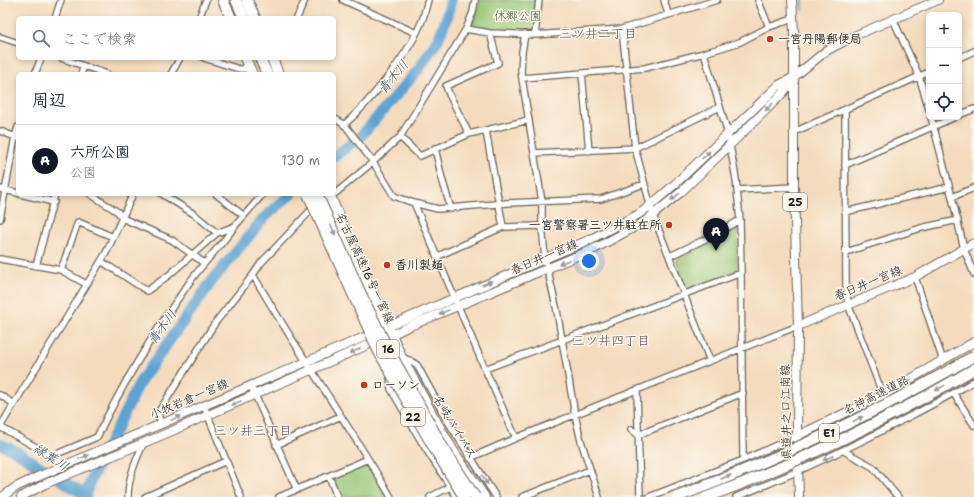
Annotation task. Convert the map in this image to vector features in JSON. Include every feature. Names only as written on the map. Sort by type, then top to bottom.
[{"type":"highway","points":[[219,0],[226,16]]},
{"type":"highway","points":[[223,0],[230,16]]},
{"type":"highway","points":[[236,0],[243,16]]},
{"type":"highway","points":[[247,0],[254,16]]},
{"type":"highway","points":[[246,60],[252,72]]},
{"type":"highway","points":[[249,60],[252,72]]},
{"type":"highway","points":[[261,60],[266,72]]},
{"type":"highway","points":[[274,60],[277,72]]},
{"type":"highway","name":"名古屋高速16号一宮線","points":[[318,196],[360,292],[387,347],[474,497]]},
{"type":"highway","name":"名岐バイパス","points":[[330,196],[401,357],[454,453],[484,497]]},
{"type":"highway","name":"名古屋高速16号一宮線","points":[[308,200],[380,352],[430,441],[464,497]]},
{"type":"highway","name":"22","points":[[308,200],[370,339],[461,497]]},
{"type":"highway","name":"名神高速道路","points":[[677,497],[806,444],[898,398],[974,356]]},
{"type":"highway","name":"名神高速道路","points":[[707,497],[757,478],[831,445],[905,408],[974,368]]},
{"type":"main road","points":[[792,0],[794,77]]},
{"type":"main road","name":"春日井一宮線","points":[[389,331],[454,297],[613,228],[651,205],[779,85],[794,77],[826,51],[854,36],[938,0]]},
{"type":"main road","name":"春日井一宮線","points":[[389,331],[410,326],[548,269],[618,237],[644,222],[681,192],[730,145],[783,93],[794,77]]},
{"type":"main road","name":"25","points":[[794,77],[794,187],[798,326]]},
{"type":"main road","name":"春日井一宮線","points":[[798,326],[916,277],[974,243]]},
{"type":"main road","name":"県道井之口江南線","points":[[798,326],[797,436],[799,497]]},
{"type":"main road","name":"小牧岩倉一宮線","points":[[2,497],[16,487],[35,478],[306,362],[389,331]]},
{"type":"main road","name":"小牧岩倉一宮線","points":[[21,497],[45,484],[312,370],[370,339]]},
{"type":"main road","points":[[797,436],[883,395],[974,342]]},
{"type":"street","points":[[56,16],[61,0]]},
{"type":"street","points":[[200,16],[206,0]]},
{"type":"street","points":[[298,16],[305,0]]},
{"type":"street","points":[[343,0],[416,33]]},
{"type":"street","points":[[344,125],[377,91],[402,57],[423,19],[428,0]]},
{"type":"street","points":[[336,190],[372,162],[400,137],[466,29],[473,12],[475,0]]},
{"type":"street","points":[[535,35],[539,0]]},
{"type":"street","points":[[664,0],[668,14]]},
{"type":"street","points":[[466,29],[490,33],[535,35],[622,29],[717,0]]},
{"type":"street","points":[[758,0],[769,26]]},
{"type":"street","points":[[522,78],[645,68],[740,42],[769,26],[793,18]]},
{"type":"street","points":[[893,19],[919,76],[926,99]]},
{"type":"street","points":[[622,29],[635,148],[644,184],[654,215],[710,361]]},
{"type":"street","points":[[469,134],[448,94],[446,86],[498,63],[490,33]]},
{"type":"street","points":[[525,34],[522,52],[522,78],[542,202],[542,226],[545,258],[557,311],[575,415],[599,497]]},
{"type":"street","points":[[0,37],[16,42]]},
{"type":"street","points":[[962,57],[974,51]]},
{"type":"street","points":[[704,53],[728,134],[740,220],[743,460]]},
{"type":"street","points":[[36,72],[40,60]]},
{"type":"street","points":[[67,60],[101,72]]},
{"type":"street","points":[[172,72],[179,60]]},
{"type":"street","points":[[210,60],[239,70],[252,72]]},
{"type":"street","points":[[82,72],[84,66]]},
{"type":"street","points":[[582,73],[589,151]]},
{"type":"street","points":[[794,132],[926,73]]},
{"type":"street","points":[[534,153],[635,148],[720,107]]},
{"type":"street","points":[[962,114],[974,109]]},
{"type":"street","points":[[844,110],[846,286],[848,304],[883,395]]},
{"type":"street","points":[[336,119],[344,125],[368,156],[394,196],[438,209],[498,204],[601,199],[644,184]]},
{"type":"street","points":[[400,137],[420,156],[469,134],[529,120]]},
{"type":"street","points":[[931,120],[958,220],[964,249],[974,274]]},
{"type":"street","points":[[845,165],[948,120]]},
{"type":"street","points":[[486,131],[503,228]]},
{"type":"street","points":[[0,132],[16,138],[3,190],[0,219]]},
{"type":"street","points":[[435,148],[442,179],[451,208]]},
{"type":"street","points":[[845,212],[949,186]]},
{"type":"street","points":[[737,190],[794,187]]},
{"type":"street","points":[[952,197],[974,188]]},
{"type":"street","points":[[3,190],[16,193]]},
{"type":"street","points":[[28,196],[54,202]]},
{"type":"street","points":[[36,266],[55,196]]},
{"type":"street","points":[[93,196],[118,212],[122,218],[172,240],[204,263]]},
{"type":"street","points":[[131,196],[113,238],[101,261],[0,427],[52,456],[97,437],[110,408],[189,282],[261,196]]},
{"type":"street","points":[[165,196],[194,214],[218,233]]},
{"type":"street","points":[[219,196],[244,216]]},
{"type":"street","points":[[161,425],[158,413],[215,323],[253,275],[308,200]]},
{"type":"street","points":[[414,202],[516,438]]},
{"type":"street","points":[[670,256],[712,236],[740,220]]},
{"type":"street","points":[[846,252],[921,228],[958,220]]},
{"type":"street","points":[[61,270],[78,222],[113,238]]},
{"type":"street","points":[[101,261],[147,291],[169,275],[218,233],[235,226]]},
{"type":"street","points":[[438,256],[503,228],[542,226]]},
{"type":"street","points":[[0,259],[61,270],[86,284]]},
{"type":"street","points":[[485,369],[741,273]]},
{"type":"street","points":[[253,275],[391,497]]},
{"type":"street","points":[[916,277],[943,361]]},
{"type":"street","points":[[470,458],[516,438],[798,326]]},
{"type":"street","points":[[401,357],[409,360],[417,366],[447,420],[496,497]]},
{"type":"street","points":[[390,376],[391,389],[424,446],[457,497]]},
{"type":"street","points":[[736,497],[799,472],[844,451],[954,394],[974,381]]},
{"type":"street","points":[[251,386],[296,490]]},
{"type":"street","points":[[637,390],[640,497]]},
{"type":"street","points":[[638,435],[743,393]]},
{"type":"street","points":[[0,394],[14,404]]},
{"type":"street","points":[[954,394],[974,425]]},
{"type":"street","points":[[204,406],[241,497]]},
{"type":"street","points":[[276,445],[341,416]]},
{"type":"street","points":[[631,429],[638,435]]},
{"type":"street","points":[[649,497],[743,460],[797,436]]},
{"type":"street","points":[[128,497],[128,488],[136,461],[144,442]]},
{"type":"street","points":[[844,451],[873,467],[898,497]]},
{"type":"street","points":[[279,497],[368,459]]},
{"type":"street","points":[[145,497],[226,462]]},
{"type":"street","points":[[522,497],[590,470]]},
{"type":"street","points":[[329,476],[337,497]]},
{"type":"street","points":[[430,497],[450,487]]},
{"type":"green space","name":"休郷公園","points":[[480,0],[535,0],[532,33],[472,27]]},
{"type":"green space","points":[[737,226],[737,270],[686,289],[676,260],[713,241]]},
{"type":"green space","points":[[367,462],[387,497],[341,497],[333,478]]},
{"type":"waterway","name":"青木川","points":[[336,155],[361,136],[418,70],[438,40],[451,0]]},
{"type":"waterway","points":[[803,0],[803,10]]},
{"type":"waterway","name":"青木川","points":[[86,497],[85,495],[92,478],[140,382],[212,281],[264,218],[289,196]]},
{"type":"waterway","name":"縁葉川","points":[[0,444],[14,450],[85,495]]},
{"type":"place","name":"一宮丹陽郵便局","points":[[770,39]]},
{"type":"place","name":"一宮警察署三ツ井駐在所","points":[[669,225]]},
{"type":"place","name":"六所公園","points":[[716,251]]},
{"type":"place","name":"香川製麺","points":[[387,265]]},
{"type":"place","name":"ローソン","points":[[364,385]]},
{"type":"district","name":"三ツ井二丁目","points":[[598,33]]},
{"type":"district","name":"三ツ井四丁目","points":[[611,340]]},
{"type":"district","name":"三ツ井三丁目","points":[[253,430]]}]
